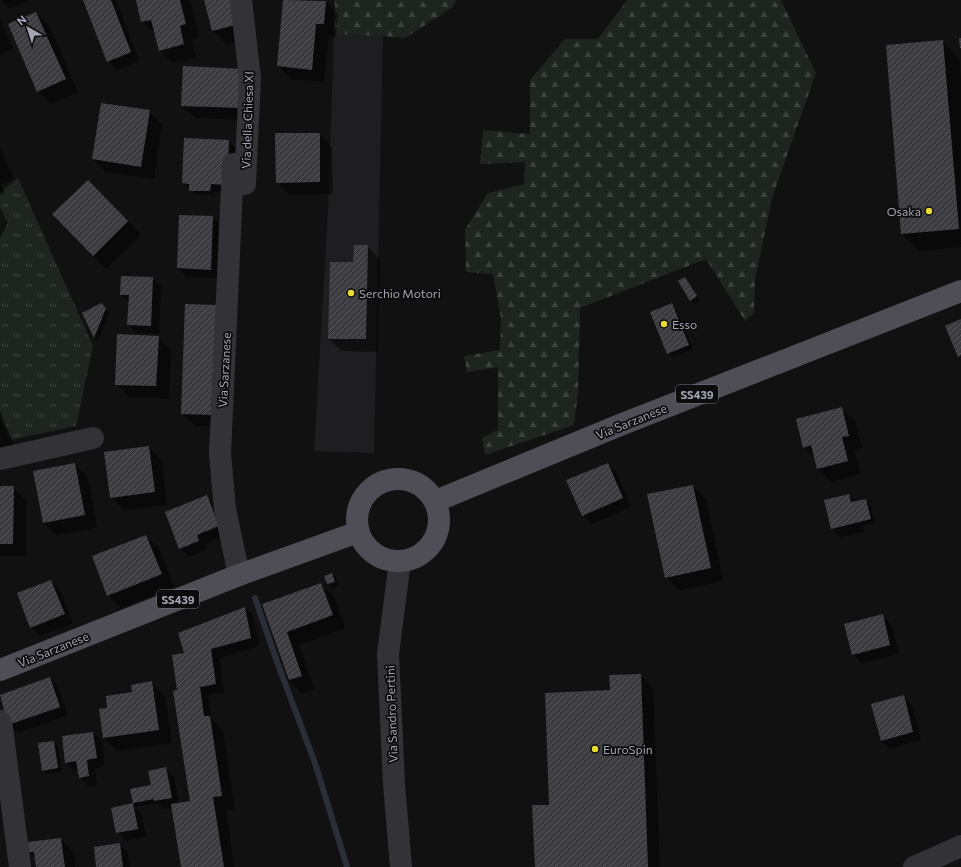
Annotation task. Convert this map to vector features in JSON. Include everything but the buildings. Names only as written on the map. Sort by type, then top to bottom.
[{"type":"main road","name":"Via Sarzanese","points":[[436,501],[620,425],[961,291]]},
{"type":"main road","points":[[403,478],[416,482],[428,490],[436,501],[440,515],[434,541],[425,551],[413,558],[400,561],[386,559],[374,553],[365,544],[358,532],[357,518],[359,505],[366,494],[376,484],[389,479],[403,478]]},
{"type":"main road","name":"Via Sarzanese","points":[[0,670],[239,575],[358,532]]},
{"type":"street","name":"Via della Chiesa XI","points":[[241,0],[250,78],[244,193]]},
{"type":"street","name":"Via Sarzanese","points":[[234,164],[220,454],[224,509],[239,575]]},
{"type":"street","points":[[0,459],[93,438]]},
{"type":"street","name":"Via Sandro Pertini","points":[[400,561],[388,654],[394,784],[400,867]]},
{"type":"street","points":[[0,721],[20,867]]},
{"type":"street","points":[[914,867],[961,846]]},
{"type":"shaded area","points":[[334,34],[383,36],[374,453],[314,451],[328,210]]},
{"type":"green space","points":[[334,0],[456,0],[453,7],[405,38],[334,34]]},
{"type":"green space","points":[[627,0],[781,0],[816,73],[772,198],[755,280],[754,313],[745,321],[706,259],[580,308],[578,393],[574,425],[485,455],[482,438],[498,430],[498,367],[467,372],[464,356],[500,350],[501,318],[493,274],[466,272],[465,230],[488,193],[524,184],[525,162],[480,164],[483,130],[530,134],[530,80],[565,39],[598,39]]},
{"type":"green space","points":[[18,178],[93,346],[76,426],[10,440],[0,416],[0,238],[8,223],[0,207],[0,193]]},
{"type":"waterway","points":[[255,598],[315,763],[347,867]]},
{"type":"place","name":"Osaka","points":[[929,211]]},
{"type":"place","name":"Serchio Motori","points":[[351,293]]},
{"type":"place","name":"Esso","points":[[664,324]]},
{"type":"place","name":"EuroSpin","points":[[595,749]]}]
